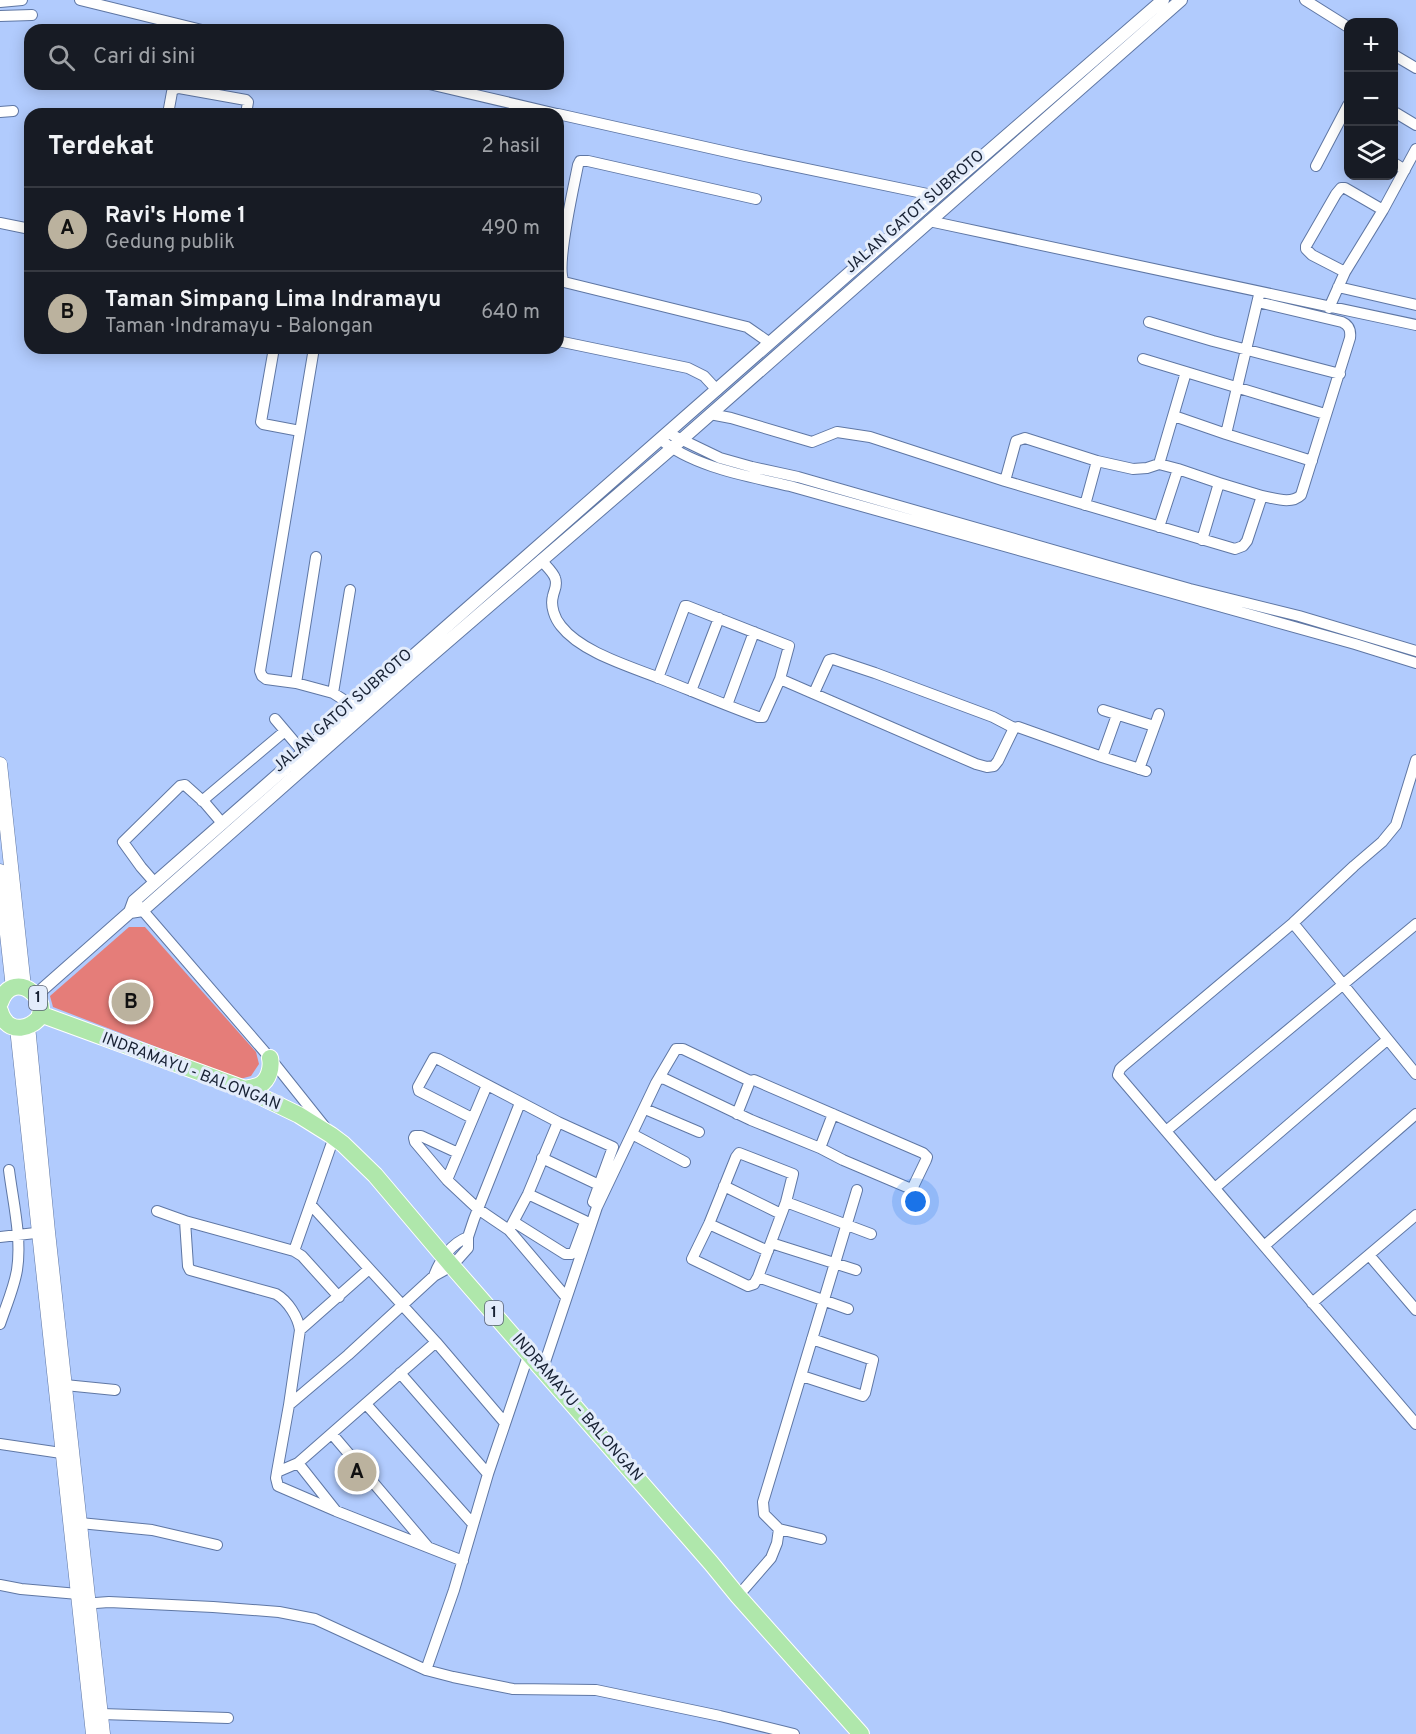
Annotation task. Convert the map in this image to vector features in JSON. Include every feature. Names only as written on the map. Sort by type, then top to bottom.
[{"type":"highway","name":"1","points":[[0,1003],[3,996],[24,990],[41,1007],[28,1023],[7,1023],[0,1013]]},
{"type":"highway","name":"INDRAMAYU - BALONGAN","points":[[28,1023],[245,1089],[299,1115],[332,1136],[375,1174],[738,1596],[861,1734]]},
{"type":"highway","points":[[245,1089],[260,1085],[264,1081],[271,1069],[270,1058]]},
{"type":"main road","points":[[0,764],[5,861],[24,990]]},
{"type":"main road","points":[[0,871],[24,990]]},
{"type":"main road","points":[[28,1023],[31,1234],[80,1523],[93,1734]]},
{"type":"main road","points":[[31,1234],[65,1385],[68,1454],[103,1734]]},
{"type":"street","points":[[0,2],[22,0]]},
{"type":"street","points":[[80,0],[178,24]]},
{"type":"street","name":"JALAN GATOT SUBROTO","points":[[24,990],[213,849],[664,436],[1163,0]]},
{"type":"street","name":"JALAN GATOT SUBROTO","points":[[420,658],[543,562],[1181,0]]},
{"type":"street","points":[[1305,0],[1344,24]]},
{"type":"street","points":[[0,16],[32,15]]},
{"type":"street","points":[[1398,57],[1416,68]]},
{"type":"street","points":[[169,108],[174,90]]},
{"type":"street","points":[[189,90],[246,100],[247,108]]},
{"type":"street","points":[[455,90],[532,108]]},
{"type":"street","points":[[0,112],[14,111]]},
{"type":"street","points":[[1316,166],[1344,113]]},
{"type":"street","points":[[1398,114],[1416,125]]},
{"type":"street","points":[[564,115],[934,199]]},
{"type":"street","points":[[1329,306],[1345,272],[1383,210],[1416,149]]},
{"type":"street","points":[[564,246],[580,161],[635,171],[756,199]]},
{"type":"street","points":[[1398,166],[1405,170]]},
{"type":"street","points":[[1345,272],[1312,255],[1306,249],[1339,190],[1345,188],[1383,210]]},
{"type":"street","points":[[930,220],[1259,297],[1346,323],[1351,332],[1303,491],[1296,500],[1288,501],[1262,496],[1159,464],[1132,469],[1022,438],[1016,441],[1005,481]]},
{"type":"street","points":[[0,223],[24,229]]},
{"type":"street","points":[[564,282],[747,327],[770,343]]},
{"type":"street","points":[[1338,288],[1416,305]]},
{"type":"street","points":[[1259,297],[1329,306],[1416,325]]},
{"type":"street","points":[[1226,434],[1259,297]]},
{"type":"street","points":[[1149,322],[1340,374]]},
{"type":"street","points":[[564,342],[688,368],[704,376],[717,390]]},
{"type":"street","points":[[273,354],[261,422],[300,431]]},
{"type":"street","points":[[313,354],[260,671],[266,679],[296,683],[333,693],[355,707]]},
{"type":"street","points":[[1143,359],[1325,414]]},
{"type":"street","points":[[1159,464],[1186,372]]},
{"type":"street","points":[[710,414],[731,417],[812,442],[837,432],[870,437],[1005,481],[1235,549],[1243,546],[1249,536],[1262,496]]},
{"type":"street","points":[[1174,416],[1312,461]]},
{"type":"street","points":[[664,436],[681,440],[720,458],[744,465],[798,477],[1201,592],[1299,616],[1416,663]]},
{"type":"street","points":[[664,436],[671,449],[717,468],[1357,639],[1415,647]]},
{"type":"street","points":[[1085,505],[1096,460]]},
{"type":"street","points":[[1160,527],[1178,469]]},
{"type":"street","points":[[1202,540],[1219,483]]},
{"type":"street","points":[[296,683],[316,557]]},
{"type":"street","points":[[543,562],[555,576],[555,591],[552,597],[555,616],[570,636],[597,652],[658,678],[758,717],[763,717],[780,679],[789,646],[685,606],[658,678]]},
{"type":"street","points":[[333,693],[350,590]]},
{"type":"street","points":[[692,691],[719,618]]},
{"type":"street","points":[[727,705],[754,632]]},
{"type":"street","points":[[814,693],[829,660],[833,658],[993,717],[1014,728],[1021,728],[1143,770],[1159,714]]},
{"type":"street","name":"JALAN GATOT SUBROTO","points":[[136,908],[155,883],[222,823],[355,707],[406,670]]},
{"type":"street","points":[[780,679],[987,767],[994,766],[999,761],[1014,728]]},
{"type":"street","points":[[1103,710],[1154,726]]},
{"type":"street","points":[[1102,757],[1117,715]]},
{"type":"street","points":[[275,719],[303,752]]},
{"type":"street","points":[[202,801],[285,731]]},
{"type":"street","points":[[1416,760],[1396,825],[1382,843],[1293,923],[1120,1069],[1119,1077],[1416,1424]]},
{"type":"street","points":[[155,883],[123,842],[180,786],[185,785],[222,823]]},
{"type":"street","points":[[205,839],[213,849]]},
{"type":"street","points":[[136,908],[270,1058],[332,1136],[294,1251]]},
{"type":"street","points":[[1293,923],[1416,1074]]},
{"type":"street","points":[[1166,1131],[1416,924]]},
{"type":"street","points":[[1215,1188],[1388,1040]]},
{"type":"street","points":[[543,1368],[597,1207],[659,1078],[674,1051],[679,1048],[750,1081],[754,1080],[926,1155],[926,1160],[913,1187],[909,1188],[737,1114],[663,1077],[659,1078]]},
{"type":"street","points":[[458,1153],[421,1136],[414,1138],[447,1180],[478,1209],[566,1254],[574,1252],[613,1147],[520,1103],[436,1058],[432,1060],[418,1091],[472,1118]]},
{"type":"street","points":[[737,1114],[750,1081]]},
{"type":"street","points":[[447,1180],[487,1085]]},
{"type":"street","points":[[289,1405],[348,1355],[448,1261],[468,1248],[468,1237],[478,1209],[520,1103]]},
{"type":"street","points":[[645,1109],[699,1132]]},
{"type":"street","points":[[819,1148],[833,1114]]},
{"type":"street","points":[[1264,1246],[1416,1114]]},
{"type":"street","points":[[512,1226],[558,1122]]},
{"type":"street","points":[[632,1134],[685,1162]]},
{"type":"street","points":[[741,1153],[793,1174],[786,1202],[758,1277],[754,1284],[748,1286],[692,1260],[710,1224],[724,1186],[737,1154],[741,1153]]},
{"type":"street","points":[[542,1158],[599,1185]]},
{"type":"street","points":[[9,1170],[31,1234]]},
{"type":"street","points":[[724,1186],[781,1214]]},
{"type":"street","points":[[821,1539],[779,1529],[764,1514],[763,1502],[857,1190]]},
{"type":"street","points":[[528,1194],[585,1221]]},
{"type":"street","points":[[786,1202],[871,1234]]},
{"type":"street","points":[[311,1205],[436,1342],[506,1423]]},
{"type":"street","points":[[157,1212],[294,1251],[302,1256],[339,1297]]},
{"type":"street","points":[[1312,1303],[1416,1215]]},
{"type":"street","points":[[185,1221],[190,1270],[281,1297],[297,1318],[300,1330],[276,1478],[278,1486],[463,1561]]},
{"type":"street","points":[[710,1224],[770,1247],[856,1270]]},
{"type":"street","points":[[512,1226],[566,1297]]},
{"type":"street","points":[[0,1237],[31,1234]]},
{"type":"street","points":[[0,1324],[17,1271],[18,1253],[31,1234]]},
{"type":"street","points":[[1369,1255],[1416,1310]]},
{"type":"street","points":[[300,1330],[369,1269]]},
{"type":"street","points":[[758,1277],[848,1309]]},
{"type":"street","points":[[802,1376],[863,1396],[865,1393],[873,1360],[812,1339]]},
{"type":"street","points":[[277,1472],[298,1463],[436,1342]]},
{"type":"street","points":[[426,1670],[529,1353]]},
{"type":"street","points":[[400,1373],[488,1474]]},
{"type":"street","points":[[65,1385],[116,1390]]},
{"type":"street","points":[[366,1404],[473,1524]]},
{"type":"street","points":[[332,1434],[428,1547]]},
{"type":"street","points":[[0,1444],[68,1454]]},
{"type":"street","points":[[298,1463],[336,1511]]},
{"type":"street","points":[[80,1523],[152,1530],[217,1545]]},
{"type":"street","points":[[738,1596],[771,1558],[779,1529]]},
{"type":"street","points":[[0,1586],[86,1601],[224,1608],[299,1615],[315,1619],[426,1670],[453,1677],[513,1689],[596,1690],[794,1734]]},
{"type":"street","points":[[101,1714],[228,1718]]},
{"type":"shaded area","points":[[129,927],[145,927],[256,1052],[259,1064],[251,1076],[240,1079],[53,1007],[50,996]]},
{"type":"place","name":"Taman Simpang Lima Indramayu","points":[[131,1002]]},
{"type":"place","name":"Ravi's Home 1","points":[[357,1472]]}]
